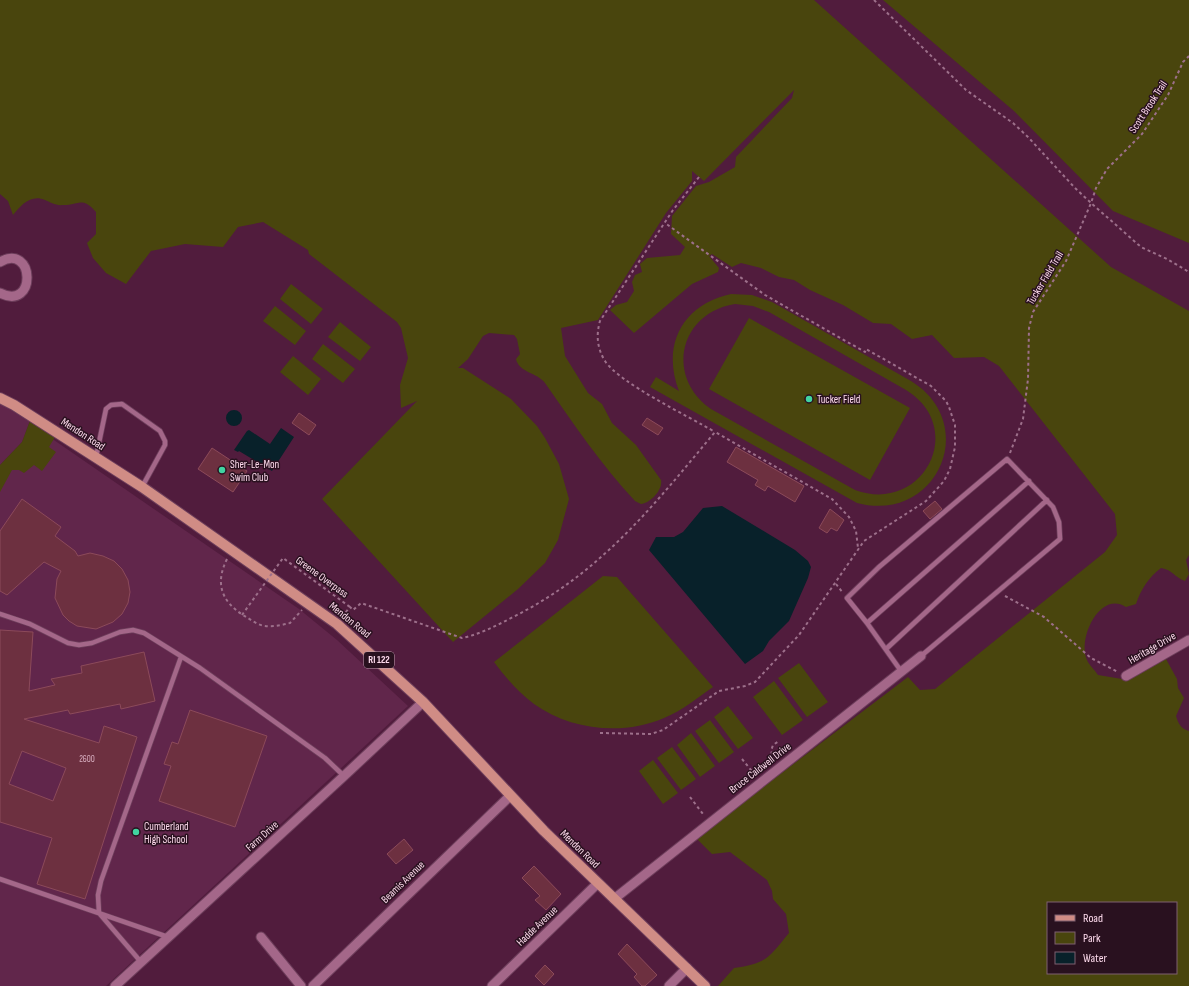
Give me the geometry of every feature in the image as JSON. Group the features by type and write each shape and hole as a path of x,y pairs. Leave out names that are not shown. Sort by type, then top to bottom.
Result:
{"main road":[{"name":"Mendon Road","path":"0,398 14,405 142,487 337,624 423,702 510,796 705,986"}],"street":[{"path":"0,262 9,259 21,262 28,272 28,278 24,289 20,293 7,296 0,293"},
{"name":"Heritage Drive","path":"1126,676 1189,640"},
{"name":"Bruce Caldwell Drive","path":"614,899 920,656"},
{"name":"Farm Drive","path":"115,986 423,702"},
{"name":"Beamis Avenue","path":"313,986 510,796"},
{"name":"Hadde Avenue","path":"492,986 598,883"},
{"path":"261,937 301,986"},
{"path":"669,986 687,968"}],"lane":[{"path":"96,457 106,409 111,405 122,404 160,431 165,441 165,445 142,487"},
{"path":"901,672 886,649 847,598 879,567 1007,459 1053,507 1059,522 1060,539 920,656"},
{"path":"867,623 1028,481"},
{"path":"886,649 1047,500"},
{"path":"0,614 30,624 68,643 79,645 92,643 120,632 133,630 144,633 181,656 325,758 344,776"},
{"path":"141,962 99,913 98,895 181,656"},
{"path":"0,879 168,936"}],"path":[{"path":"874,0 966,90 1013,123 1028,136 1075,188 1141,247 1167,259 1189,272"},
{"name":"Scott Brook Trail","path":"1091,203 1096,188 1107,169 1142,134 1168,95 1183,62 1189,56"},
{"path":"699,177 673,210 600,320 597,331 597,342 606,362 623,379 832,499 849,518 856,531 858,548"},
{"name":"Tucker Field Trail","path":"1007,459 1023,419 1028,379 1029,328 1033,312 1066,261 1091,203"},
{"path":"600,733 651,734 663,730 719,692 755,682 799,635 854,558 858,548 864,541 926,501 944,481 950,469 955,446 955,425 949,407 938,392 924,382 866,349 865,352 765,295 665,223"},
{"path":"343,616 350,607 353,610 360,603 462,638 478,635 538,604 583,574 615,546 642,519 715,432"},
{"path":"229,557 221,575 220,583 222,592 234,610 253,622 265,626 277,626 290,623 303,609"},
{"name":"Greene Overpass","path":"242,615 283,558 350,607"},
{"path":"996,592 1044,617 1090,658 1126,676"},
{"path":"774,760 771,751 773,746 779,741"},
{"path":"742,759 755,775"},
{"path":"690,797 703,814"}],"shaded area":[{"path":"0,399 31,418 22,442 0,465"},
{"name":"Cumberland High School","path":"35,427 299,609 337,640 408,706 106,986 0,986 0,474"}],"green space":[{"path":"0,0 814,0 1111,267 1189,311 1189,555 1186,560 1189,574 1185,581 1178,578 1168,570 1161,568 1146,584 1140,593 1136,604 1126,607 1116,604 1108,605 1093,619 1085,640 1085,651 1088,662 1098,675 1128,680 1166,659 1177,679 1178,688 1184,698 1176,716 1180,725 1189,731 1189,986 718,986 734,968 754,964 772,954 789,933 786,914 773,899 772,891 767,880 730,852 712,854 696,838 908,677 920,690 935,689 1105,552 1117,535 1115,514 999,366 984,357 954,358 932,335 912,339 891,324 873,323 843,305 810,290 794,280 779,277 761,268 741,263 732,267 712,254 709,256 719,268 718,272 692,284 634,333 610,310 616,305 627,302 634,291 632,282 635,275 642,272 640,264 647,258 680,255 685,247 671,234 672,216 696,186 709,182 735,167 736,157 792,98 794,90 704,181 692,171 692,181 666,213 598,320 561,328 565,356 588,393 602,404 612,423 636,445 661,480 660,488 652,499 641,504 635,501 577,429 542,379 524,370 518,364 516,359 520,354 517,339 514,335 489,333 483,336 468,359 458,368 463,368 511,399 537,426 559,464 569,499 558,540 545,563 518,589 453,642 322,499 417,401 401,408 400,385 408,358 401,328 397,322 309,254 308,250 263,222 238,227 223,247 185,244 151,251 126,284 106,273 93,258 87,243 96,234 96,212 87,204 81,202 69,205 58,205 35,198 23,204 13,215 8,201 0,194"},
{"path":"883,0 1189,0 1189,243 1113,211 1014,111"},
{"path":"291,284 323,309 311,324 280,299"},
{"path":"731,294 752,295 772,302 911,381 932,399 943,421 946,444 940,466 928,485 909,499 885,506 857,503 650,387 656,377 679,391 674,374 673,358 675,343 680,329 689,317 700,307 714,299","holes":["735,304 753,306 769,312 906,390 924,406 934,425 935,445 929,464 917,479 900,490 879,494 855,490 711,409 697,396 687,380 684,364 685,348 691,333 701,320 716,310"]},
{"path":"275,306 306,331 295,345 263,321"},
{"name":"Tucker Field","path":"749,318 910,408 870,480 709,389"},
{"path":"340,322 371,347 360,361 328,337"},
{"path":"323,344 355,369 343,383 312,359"},
{"path":"293,356 321,379 308,395 280,372"},
{"path":"31,418 58,432 49,447 56,452 42,471 34,465 24,473 19,470 12,470 0,492 0,465 22,442"},
{"path":"603,576 617,577 713,687 683,708 664,718 648,724 614,728 597,728 564,720 548,713 517,690 494,662"},
{"path":"799,663 828,702 807,717 778,678"},
{"path":"774,681 803,720 782,735 753,697"},
{"path":"728,706 753,738 738,749 714,717"},
{"path":"710,720 734,752 719,763 695,731"},
{"path":"691,733 715,766 700,777 677,745"},
{"path":"672,747 696,779 681,790 657,758"},
{"path":"653,760 678,793 663,804 639,771"}],"water":[{"path":"234,410 240,412 242,418 240,424 234,426 228,424 226,418 228,412"},
{"path":"281,428 294,437 272,471 239,451 234,450 249,430 270,444"},
{"path":"722,506 795,550 808,561 811,567 808,578 789,621 769,641 763,651 745,664 649,550 656,537 674,537 683,532 703,508"}],"building":[{"path":"299,413 316,425 309,435 292,423"},
{"path":"647,418 663,428 658,435 642,425"},
{"path":"736,447 804,486 795,502 768,486 765,491 755,485 758,480 727,462"},
{"name":"Sher-Le-Mon Swim Club","path":"212,448 247,471 233,492 198,469"},
{"path":"22,499 61,527 55,536 75,551 78,556 90,553 103,556 114,561 122,569 128,580 130,592 128,603 122,614 113,622 96,629 77,626 69,621 63,615 55,598 57,579 61,571 44,562 7,595 0,591 0,531"},
{"path":"935,501 942,509 930,519 923,511"},
{"path":"830,509 844,520 837,531 831,528 827,533 819,528"},
{"name":"Cumberland High School","path":"0,630 33,632 29,691 55,685 51,679 82,673 81,666 144,652 155,701 121,709 120,704 70,714 68,710 24,719 99,743 104,726 137,737 85,899 37,884 52,838 0,822","holes":["22,751 66,768 53,801 9,784"]},
{"path":"190,710 267,736 235,827 159,801 171,766 164,764 172,742 178,744"},
{"path":"404,839 413,850 396,864 387,854"},
{"path":"534,866 561,894 546,910 535,900 540,896 522,878"},
{"path":"627,944 657,975 645,986 642,986 634,977 637,974 618,954"},
{"path":"545,965 554,974 544,985 535,976"}],"place":[{"name":"Tucker Field","path":"809,399"},
{"name":"Sher-Le-Mon Swim Club","path":"222,470"},
{"name":"Cumberland High School","path":"136,832"}]}
